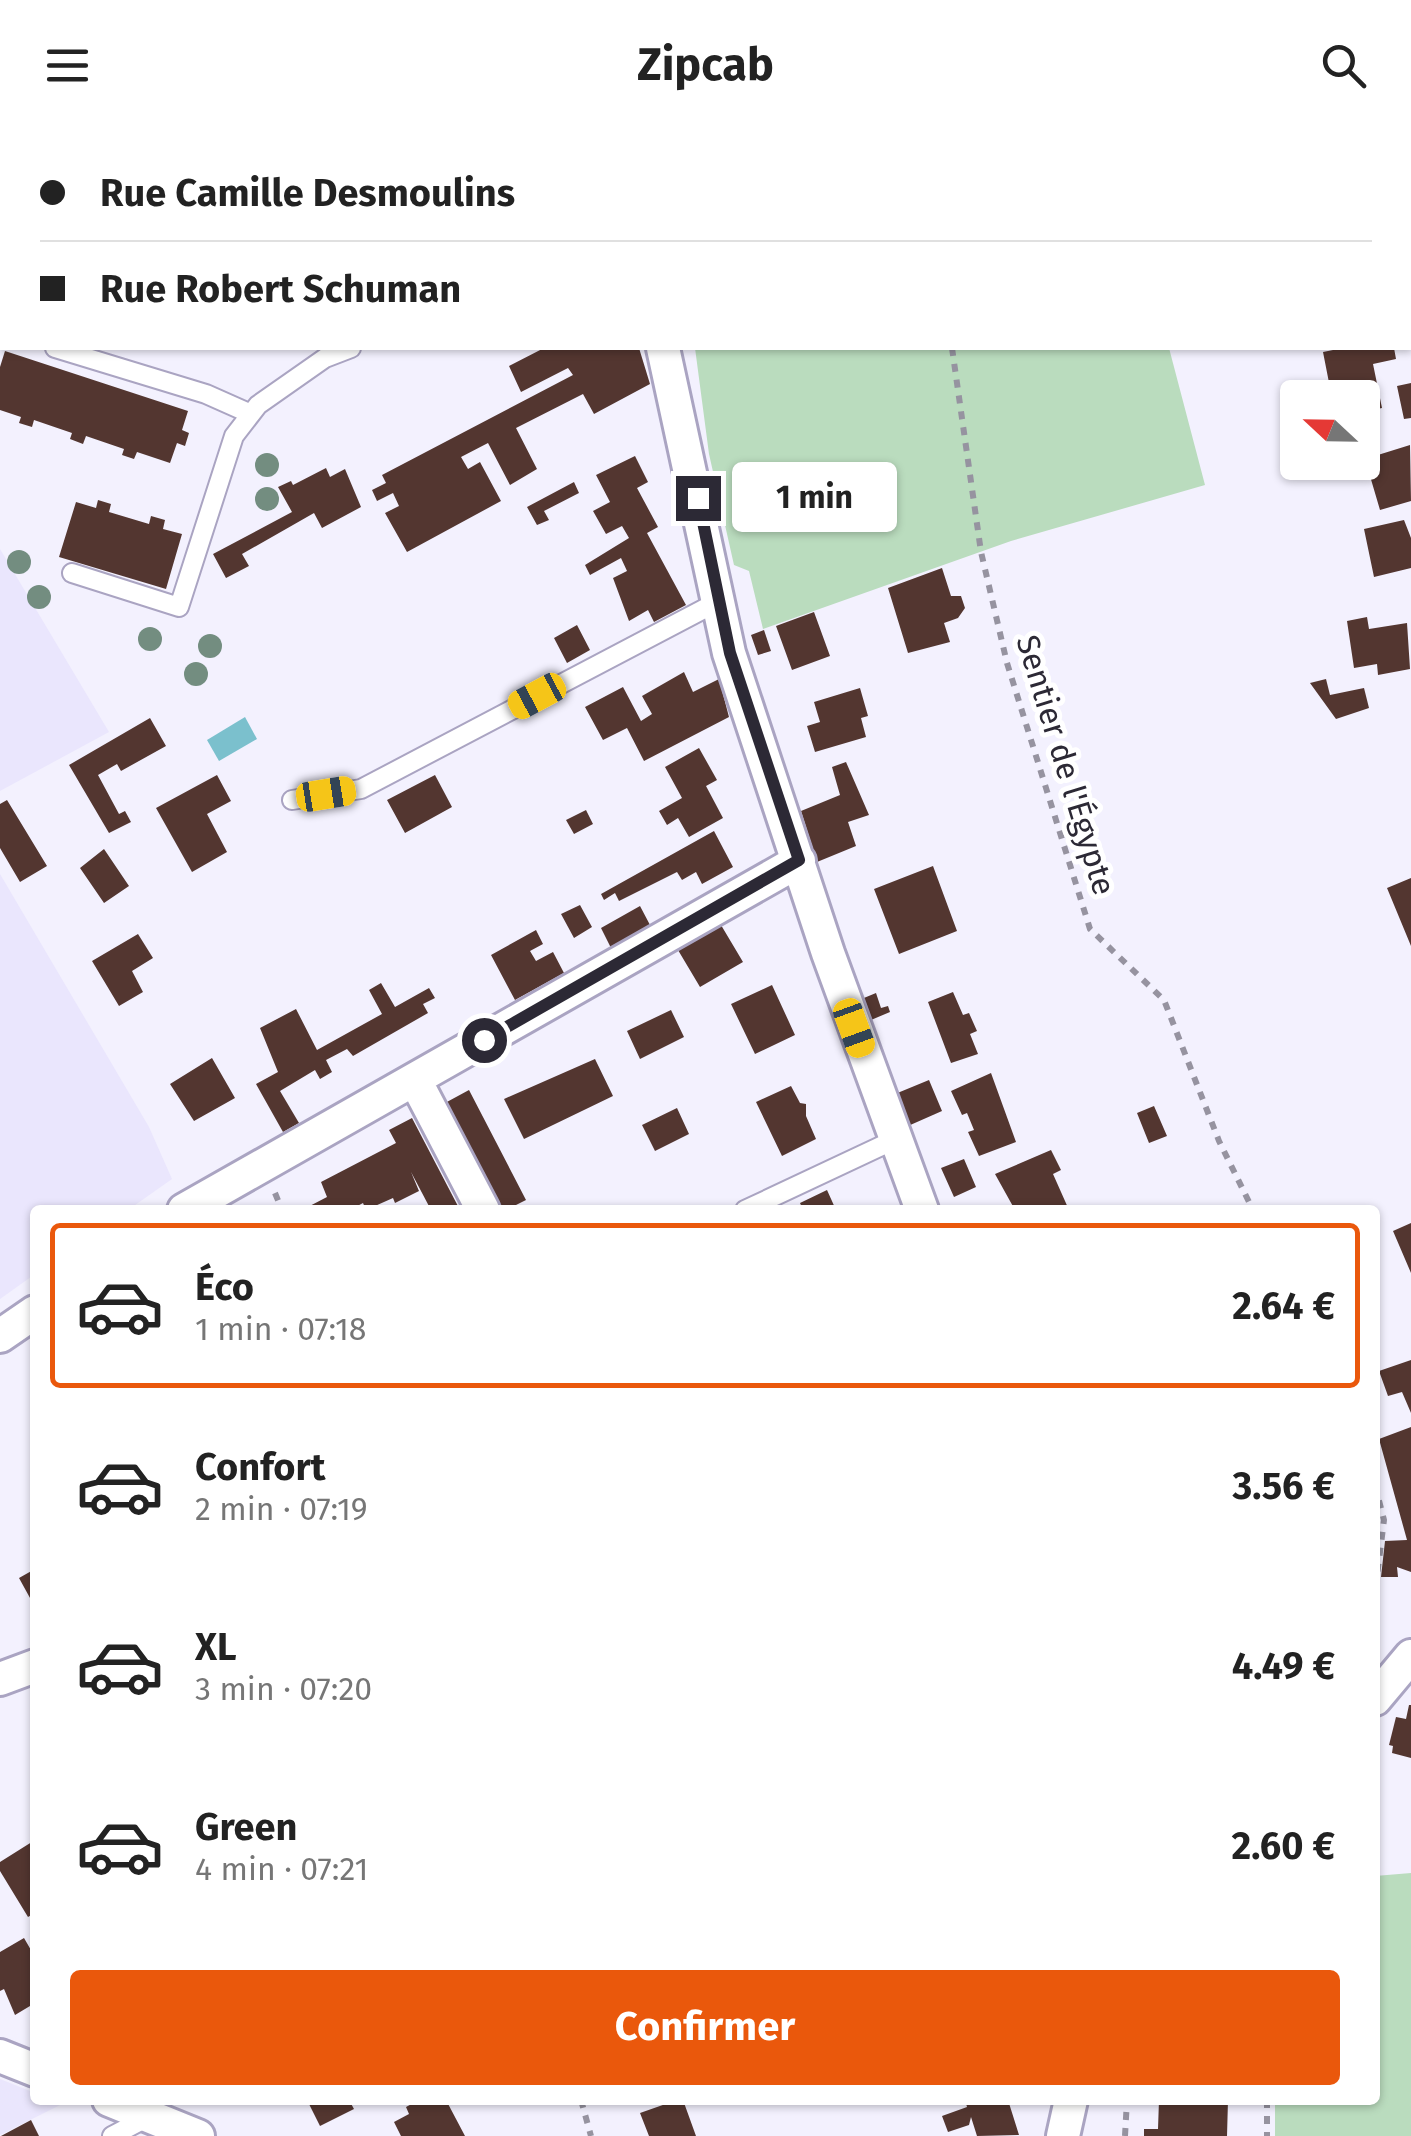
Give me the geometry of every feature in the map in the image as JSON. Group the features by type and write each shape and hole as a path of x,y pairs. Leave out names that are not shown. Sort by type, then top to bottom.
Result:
{"street":[{"path":"663,350 730,653 894,1140 920,1205"},
{"path":"193,1205 799,860"},
{"path":"415,1080 479,1205"},
{"path":"0,1336 30,1315"},
{"path":"1380,1693 1411,1656"},
{"path":"0,1679 30,1668"},
{"path":"0,2056 30,2068"},
{"path":"122,2105 198,2136"},
{"path":"1063,2136 1070,2105"}],"lane":[{"path":"62,350 206,394 251,414"},
{"path":"72,573 179,606 234,436 251,414 325,358 346,350"},
{"path":"292,800 361,789 720,600"},
{"path":"756,1205 894,1140"},
{"path":"112,2136 150,2116"}],"path":[{"name":"Sentier de l'Égypte","path":"952,350 981,552 1007,663 1090,929 1164,1000 1219,1141 1251,1205"},
{"path":"1380,1504 1384,1520 1380,1552"},
{"path":"582,2105 591,2136"},
{"path":"1126,2136 1127,2105"},
{"path":"1266,2105 1267,2136"}],"shaded area":[{"path":"0,549 109,732 0,791"},
{"path":"0,874 149,1127 172,1179 135,1205 30,1205 30,1278 0,1299"},
{"path":"0,2079 30,2091 30,2105 60,2105 0,2135"}],"green space":[{"path":"695,350 1170,350 1205,485 1011,541 763,629 749,571 734,565 709,454"},
{"path":"1411,1873 1411,2136 1275,2136 1275,2105 1380,2105 1380,1876"}],"water":[{"path":"245,717 257,739 219,761 207,740"}],"building":[{"path":"540,350 640,350 650,384 594,414 583,394 516,428 537,469 510,485 488,443 461,457 468,469 480,462 501,501 407,552 385,513 399,506 393,493 377,501 372,490 386,483 382,475 573,375 568,368 521,392 509,366"},
{"path":"1394,350 1396,359 1373,364 1376,380 1328,380 1323,352"},
{"path":"5,351 188,411 182,430 189,433 185,446 177,443 170,463 137,452 134,459 122,455 124,449 86,436 83,444 70,439 72,433 34,420 32,427 19,423 21,417 0,410 0,367"},
{"path":"1411,383 1411,418 1404,419 1397,386"},
{"path":"1410,445 1411,501 1380,510 1371,480 1380,480 1380,454"},
{"path":"635,456 648,482 637,488 658,527 647,533 686,605 654,622 648,610 629,621 613,578 627,571 621,558 590,575 585,565 629,538 622,526 606,534 593,511 610,502 596,475"},
{"path":"326,468 330,477 345,469 361,507 322,528 314,513 242,554 249,566 226,578 213,554 292,512 278,487 291,481 293,485"},
{"path":"574,482 579,493 544,511 549,520 537,525 527,507"},
{"path":"98,500 111,504 109,512 149,524 151,516 165,520 163,529 182,534 166,589 59,557 76,502 96,508"},
{"path":"1404,520 1411,538 1411,568 1374,577 1364,529"},
{"path":"942,568 951,596 961,596 965,608 958,618 944,623 950,642 908,653 888,588"},
{"path":"814,612 830,656 792,670 776,626"},
{"path":"1367,617 1369,629 1407,623 1410,669 1378,675 1377,664 1354,668 1347,621"},
{"path":"577,625 590,650 567,663 554,638"},
{"path":"764,630 771,651 758,655 751,635"},
{"path":"684,672 693,692 719,679 729,717 644,761 627,728 603,740 585,707 623,687 641,721 652,714 642,696"},
{"path":"1326,679 1330,695 1364,688 1369,708 1336,719 1310,683"},
{"path":"860,688 868,716 861,718 866,737 815,752 807,726 820,722 814,702"},
{"path":"150,718 166,746 121,771 117,764 98,775 119,814 125,811 131,822 109,833 69,765"},
{"path":"699,748 717,780 706,786 723,818 689,837 678,818 667,825 659,811 682,798 665,767"},
{"path":"846,762 869,815 848,822 856,846 817,862 801,811 840,795 832,767"},
{"path":"217,775 231,801 207,814 227,852 192,872 156,808"},
{"path":"435,775 452,807 405,833 387,800"},
{"path":"7,800 47,866 20,882 0,848 0,804"},
{"path":"586,810 593,824 574,834 566,820"},
{"path":"714,831 733,867 702,884 696,872 682,880 677,872 619,901 615,893 604,900 601,894"},
{"path":"104,849 129,886 104,903 80,868"},
{"path":"933,866 957,931 899,954 874,889"},
{"path":"1411,878 1411,946 1387,888"},
{"path":"580,905 592,927 574,938 561,914"},
{"path":"640,906 650,925 611,948 601,928"},
{"path":"718,920 743,962 700,987 675,945"},
{"path":"536,930 543,944 530,951 536,961 553,952 564,973 515,1000 491,955"},
{"path":"138,934 153,958 132,971 143,992 119,1006 92,961"},
{"path":"381,983 395,1007 429,988 435,998 423,1004 428,1013 353,1056 347,1049 326,1060 332,1072 320,1079 315,1070 280,1091 299,1123 283,1132 256,1084 278,1072 260,1028 296,1009 317,1050 382,1014 369,990"},
{"path":"772,985 795,1035 755,1054 731,1004"},
{"path":"953,992 963,1015 969,1013 977,1031 970,1034 978,1054 951,1063 928,1002"},
{"path":"876,993 881,1008 888,1006 890,1012 871,1020 877,1037 871,1039 859,1000"},
{"path":"671,1010 684,1037 640,1059 627,1031"},
{"path":"212,1058 235,1098 194,1121 170,1084"},
{"path":"595,1059 613,1096 524,1139 504,1099"},
{"path":"991,1073 1016,1142 979,1156 968,1132 974,1130 967,1113 962,1115 951,1091"},
{"path":"929,1080 942,1111 908,1126 895,1094"},
{"path":"791,1086 800,1103 806,1104 806,1116 816,1139 782,1156 756,1102"},
{"path":"469,1090 526,1200 516,1205 497,1205 445,1103"},
{"path":"1154,1106 1167,1136 1149,1143 1137,1113"},
{"path":"677,1108 689,1134 655,1151 642,1125"},
{"path":"412,1118 457,1205 428,1205 411,1172 419,1191 395,1203 393,1198 377,1205 312,1205 327,1197 321,1182 396,1143 389,1130"},
{"path":"1051,1150 1061,1170 1053,1174 1067,1205 1012,1205 995,1174"},
{"path":"964,1159 976,1187 954,1197 941,1168"},
{"path":"827,1190 834,1205 801,1205"},
{"path":"1411,1223 1411,1273 1393,1231"},
{"path":"1411,1360 1411,1413 1402,1392 1388,1396 1380,1371"},
{"path":"1411,1427 1411,1572 1397,1567 1398,1577 1381,1577 1385,1541 1407,1540 1380,1439"},
{"path":"30,1572 30,1598 19,1578"},
{"path":"1409,1705 1411,1758 1392,1753 1393,1746 1389,1745 1396,1717 1406,1719"},
{"path":"30,1843 28,1917 0,1871 0,1862"},
{"path":"24,1938 30,1948 30,2006 15,2015 4,1989 0,1991 0,1952"},
{"path":"310,2105 352,2105 354,2109 320,2126"},
{"path":"449,2105 465,2136 401,2136 394,2122 409,2114 406,2107"},
{"path":"663,2105 685,2105 696,2136 649,2136 640,2113"},
{"path":"1010,2105 1019,2135 977,2136 971,2117 969,2125 948,2132 942,2116 967,2107"},
{"path":"1159,2105 1228,2105 1227,2136 1144,2136 1144,2129 1158,2129"},
{"path":"31,2120 39,2136 1,2136"}],"route":[{"path":"484,1040 799,860 730,653 698,498"}]}
